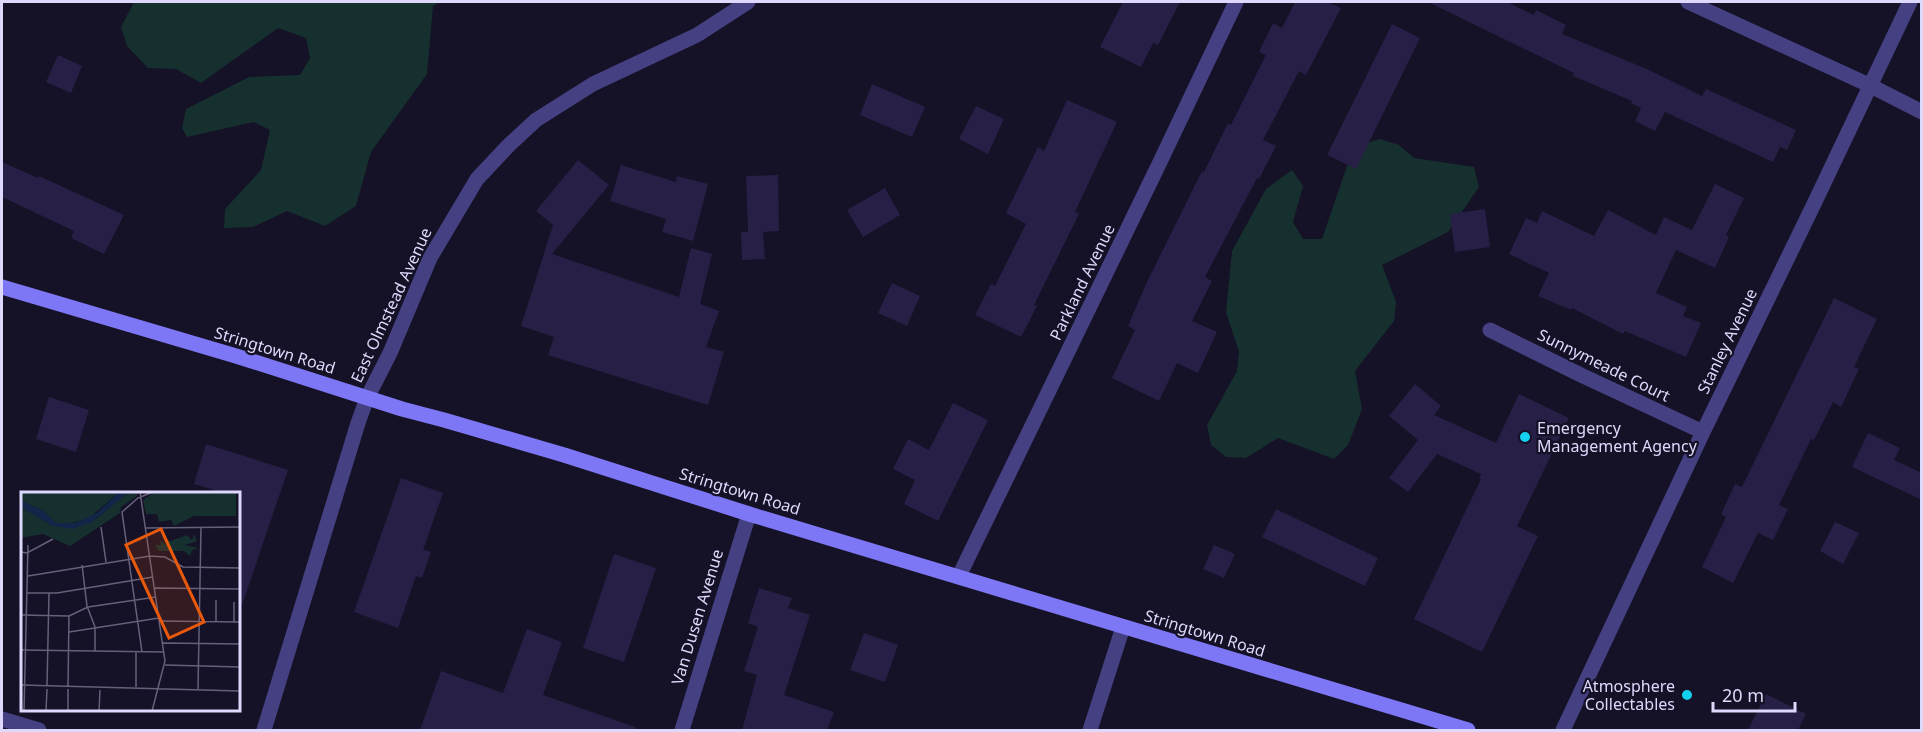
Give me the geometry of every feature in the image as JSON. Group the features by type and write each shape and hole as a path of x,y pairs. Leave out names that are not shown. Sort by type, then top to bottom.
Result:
{"main road":[{"name":"Stringtown Road","path":"2,286 1468,730"}],"street":[{"name":"East Olmstead Avenue","path":"264,730 367,398 390,353 430,258 477,179 536,120 593,84 697,35 748,2"},
{"name":"Parkland Avenue","path":"959,576 1236,2"},
{"path":"1688,2 1922,111"},
{"name":"Stanley Avenue","path":"1563,730 1703,432 1910,2"},
{"name":"Sunnymeade Court","path":"1490,330 1703,432"},
{"name":"Van Dusen Avenue","path":"682,730 736,548 749,514"},
{"path":"1090,730 1123,627"},
{"path":"2,719 39,730"}],"green space":[{"path":"134,2 440,2 433,6 427,74 371,152 356,206 325,226 287,211 253,227 224,228 225,209 261,170 270,130 254,122 187,137 182,128 186,109 249,77 300,75 310,58 306,38 278,28 201,83 176,69 148,68 127,46 121,27"},
{"path":"1380,139 1399,145 1414,158 1474,167 1479,187 1448,232 1382,265 1396,302 1394,321 1355,371 1362,409 1348,445 1334,459 1278,438 1246,458 1226,457 1211,445 1207,425 1237,371 1239,352 1226,312 1232,251 1266,189 1292,170 1303,186 1293,222 1303,239 1322,239 1348,163 1360,145"}],"building":[{"path":"1123,2 1180,2 1158,45 1153,43 1141,67 1100,47"},
{"path":"1295,2 1327,2 1341,8 1306,75 1299,71 1263,140 1276,146 1205,277 1212,281 1192,321 1217,332 1198,373 1177,363 1159,401 1112,378 1135,330 1128,326 1146,284 1202,171 1204,172 1228,123 1231,125 1266,55 1259,52 1273,23 1282,28"},
{"path":"1428,2 1507,2 1534,15 1536,10 1566,25 1562,34 1647,69 1702,96 1706,89 1796,130 1787,150 1780,147 1773,162 1665,112 1655,131 1635,121 1641,108 1631,103 1632,101 1573,76 1574,73"},
{"path":"1392,24 1420,38 1356,169 1327,155"},
{"path":"58,55 82,66 71,93 46,82"},
{"path":"872,84 925,107 912,137 860,115"},
{"path":"1067,100 1117,122 1075,212 1079,214 1034,305 1037,306 1021,337 975,315 991,284 995,286 1026,224 1006,213 1038,147 1044,151"},
{"path":"976,106 1004,119 988,154 959,139"},
{"path":"578,160 609,185 552,254 679,297 691,248 712,254 700,304 719,311 706,347 724,352 708,405 548,355 554,337 521,326 553,225 536,211"},
{"path":"2,162 38,178 39,176 124,215 104,254 71,238 74,231 2,197"},
{"path":"621,165 676,182 677,176 708,184 693,241 662,232 666,219 610,201"},
{"path":"778,175 779,231 763,232 765,259 742,260 741,232 748,232 746,176"},
{"path":"1715,184 1744,198 1726,235 1729,237 1715,268 1676,250 1656,293 1687,307 1683,316 1701,323 1686,357 1625,331 1623,334 1572,308 1571,310 1538,296 1549,273 1509,254 1526,218 1537,223 1542,211 1594,236 1608,210 1656,235 1664,217 1692,230"},
{"path":"885,188 900,215 863,237 847,210"},
{"path":"1485,209 1490,247 1455,252 1450,214"},
{"path":"892,283 920,296 907,326 878,313"},
{"path":"1834,298 1877,319 1854,367 1859,369 1841,407 1833,402 1814,440 1811,439 1779,505 1788,509 1773,540 1758,533 1733,583 1702,567 1726,517 1721,514 1735,484 1742,487"},
{"path":"1415,384 1441,406 1434,415 1496,443 1519,394 1569,418 1517,526 1538,536 1482,652 1414,619 1481,479 1479,478 1481,474 1437,454 1408,492 1389,478 1418,440 1389,416"},
{"path":"49,397 89,410 76,452 36,439"},
{"path":"953,403 988,420 938,521 904,504 915,480 893,469 908,439 929,450"},
{"path":"1868,433 1900,448 1894,460 1922,473 1922,500 1852,467"},
{"path":"206,444 288,470 242,605 240,604 240,492 220,492 194,484"},
{"path":"401,478 443,493 423,550 431,552 422,578 416,576 398,628 354,612"},
{"path":"1276,509 1378,558 1365,586 1262,537"},
{"path":"1835,522 1859,533 1843,564 1820,551"},
{"path":"1214,545 1235,554 1224,578 1203,569"},
{"path":"614,554 656,568 624,662 583,648"},
{"path":"759,588 792,598 788,608 810,615 784,695 834,712 827,730 742,730 757,675 744,671 758,627 748,623"},
{"path":"527,629 562,642 543,695 635,727 635,730 420,730 441,671 503,693"},
{"path":"864,633 898,645 885,682 850,670"},
{"path":"1766,694 1806,714 1798,730 1748,730"}],"place":[{"name":"Emergency Management Agency","path":"1525,437"},
{"name":"Atmosphere Collectables","path":"1687,695"}]}
